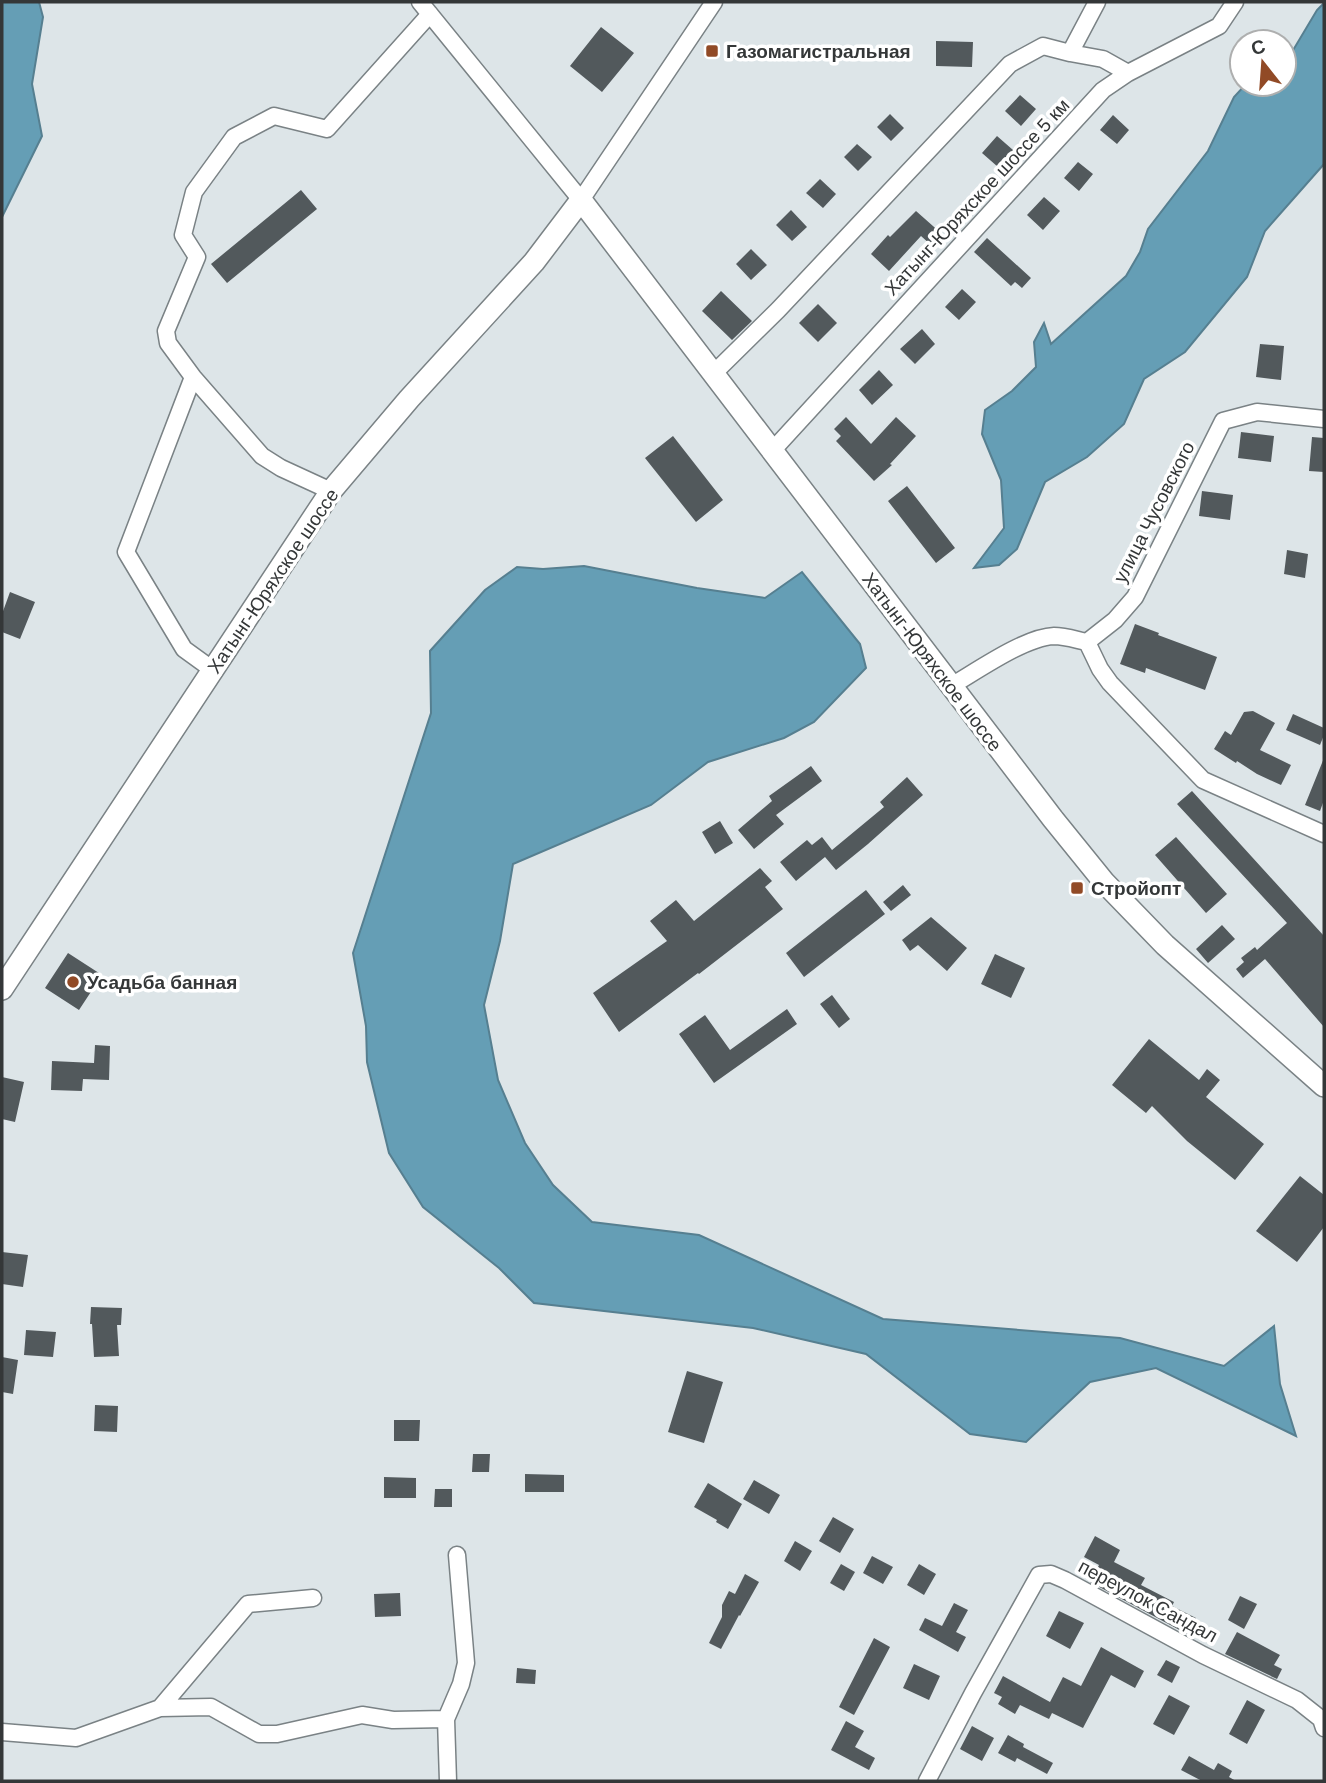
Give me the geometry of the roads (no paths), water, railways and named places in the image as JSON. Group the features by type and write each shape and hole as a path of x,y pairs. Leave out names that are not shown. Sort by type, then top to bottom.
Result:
{"main road":[{"name":"Хатынг-Юряхское шоссе","path":"2,989 331,491 534,262 581,200 951,686 1104,882 1166,946 1324,1086"}],"street":[{"path":"581,200 714,2"},
{"path":"1070,53 1097,2"},
{"name":"Хатынг-Юряхское шоссе 5 км","path":"772,451 1103,90 1128,73 1219,26 1235,2"},
{"path":"331,491 281,468 262,456 193,377 168,343 166,331 197,257 183,235 194,192 234,137 274,116 327,129 425,8"},
{"name":"Хатынг-Юряхское шоссе","path":"425,8 581,200"},
{"path":"713,374 778,310 1010,64 1043,46 1103,59 1128,73"},
{"path":"193,377 126,552 184,649 213,670"},
{"name":"улица Чусовского","path":"1087,642 1115,620 1136,597 1223,421 1257,412 1324,419"},
{"path":"951,686 1012,651 1039,639 1056,636 1087,642 1110,683 1203,780 1324,834"},
{"path":"447,1781 446,1719 461,1684 466,1663 457,1555"},
{"name":"переулок Сандал","path":"927,1781 1039,1575 1051,1574 1065,1580 1203,1655 1297,1700 1321,1719 1324,1728"},
{"path":"160,1708 248,1604 313,1598"},
{"path":"2,1732 76,1738 160,1708 211,1707 258,1734 277,1734 362,1715 393,1720 446,1719"}],"water":[{"path":"2,2 39,2 43,17 32,84 42,136 2,217"},
{"path":"1324,3 1324,164 1265,231 1247,277 1185,352 1144,379 1124,424 1087,457 1045,482 1017,549 999,565 974,568 1004,528 1001,480 982,434 985,410 1012,391 1036,367 1034,342 1044,323 1051,344 1126,276 1140,252 1148,229 1208,151 1234,98 1298,98 1298,42"},
{"path":"584,566 765,598 802,572 860,644 866,668 814,722 784,738 708,762 651,805 513,864 500,941 484,1005 498,1080 525,1143 553,1185 592,1222 699,1235 883,1319 1120,1338 1224,1366 1274,1326 1280,1384 1296,1436 1156,1368 1090,1382 1026,1442 970,1434 866,1354 753,1328 534,1303 499,1268 423,1207 389,1153 367,1062 366,1026 353,953 431,713 430,651 485,590 517,567 543,569"}],"place":[{"name":"Газомагистральная","path":"712,51"},
{"name":"Стройопт","path":"1077,888"},
{"name":"Усадьба банная","path":"73,982"}]}
